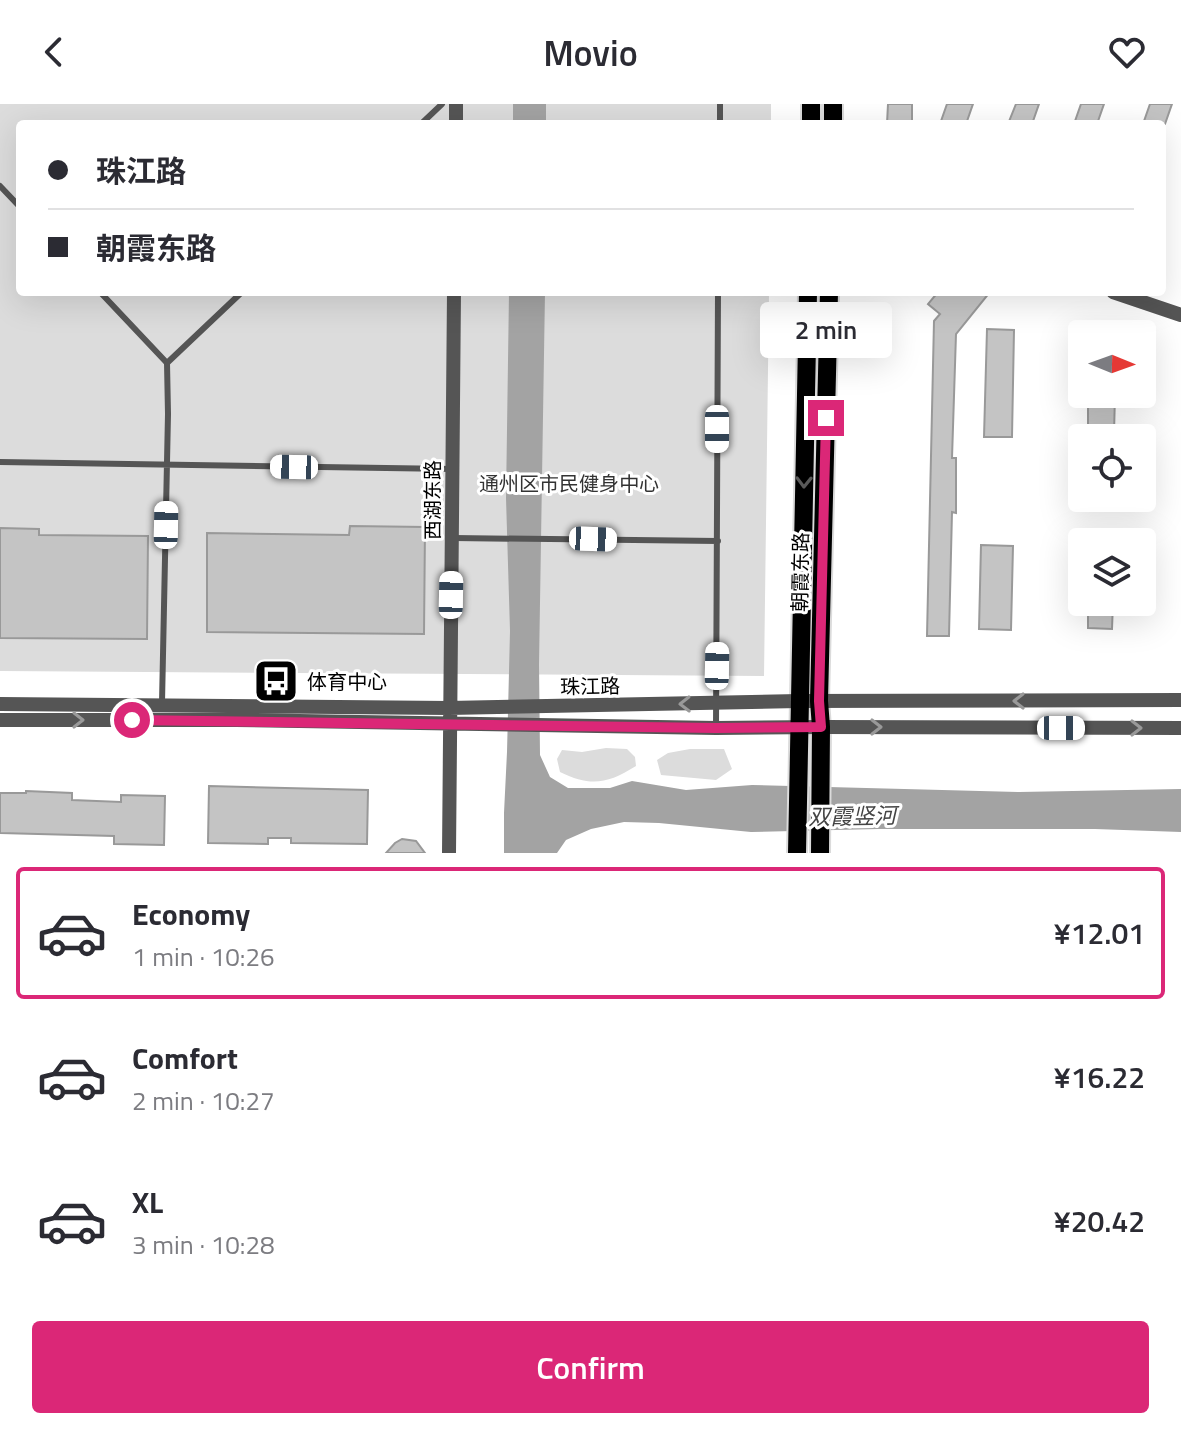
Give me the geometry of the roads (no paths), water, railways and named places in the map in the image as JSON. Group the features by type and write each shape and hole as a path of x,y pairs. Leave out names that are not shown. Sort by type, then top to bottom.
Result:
{"main road":[{"name":"朝霞东路","path":"797,853 808,296"},
{"name":"朝霞东路","path":"820,853 819,701 829,296"}],"street":[{"name":"西湖东路","path":"449,853 454,296"},
{"path":"1125,296 1181,315"},
{"name":"珠江路","path":"0,720 449,716 500,707 799,701 1181,700"},
{"name":"珠江路","path":"0,704 162,705 449,716 501,724 548,725 1181,728"}],"lane":[{"path":"425,120 442,104"},
{"path":"0,186 16,203"},
{"path":"104,296 167,363 162,705"},
{"path":"167,363 238,296"},
{"path":"716,728 718,296"},
{"path":"0,462 452,469"},
{"path":"452,538 718,541"}],"water":[{"path":"513,104 546,104 546,120 513,120"},
{"name":"双霞竖河","path":"509,296 545,296 540,755 550,777 568,788 610,788 632,781 686,790 752,785 1019,792 1181,789 1181,832 878,829 751,832 624,822 591,829 566,840 557,853 504,853 510,631 506,498"}],"place":[{"name":"体育中心","path":"276,681"}],"park label":[{"name":"通州区市民健身中心","path":"569,483"}]}
